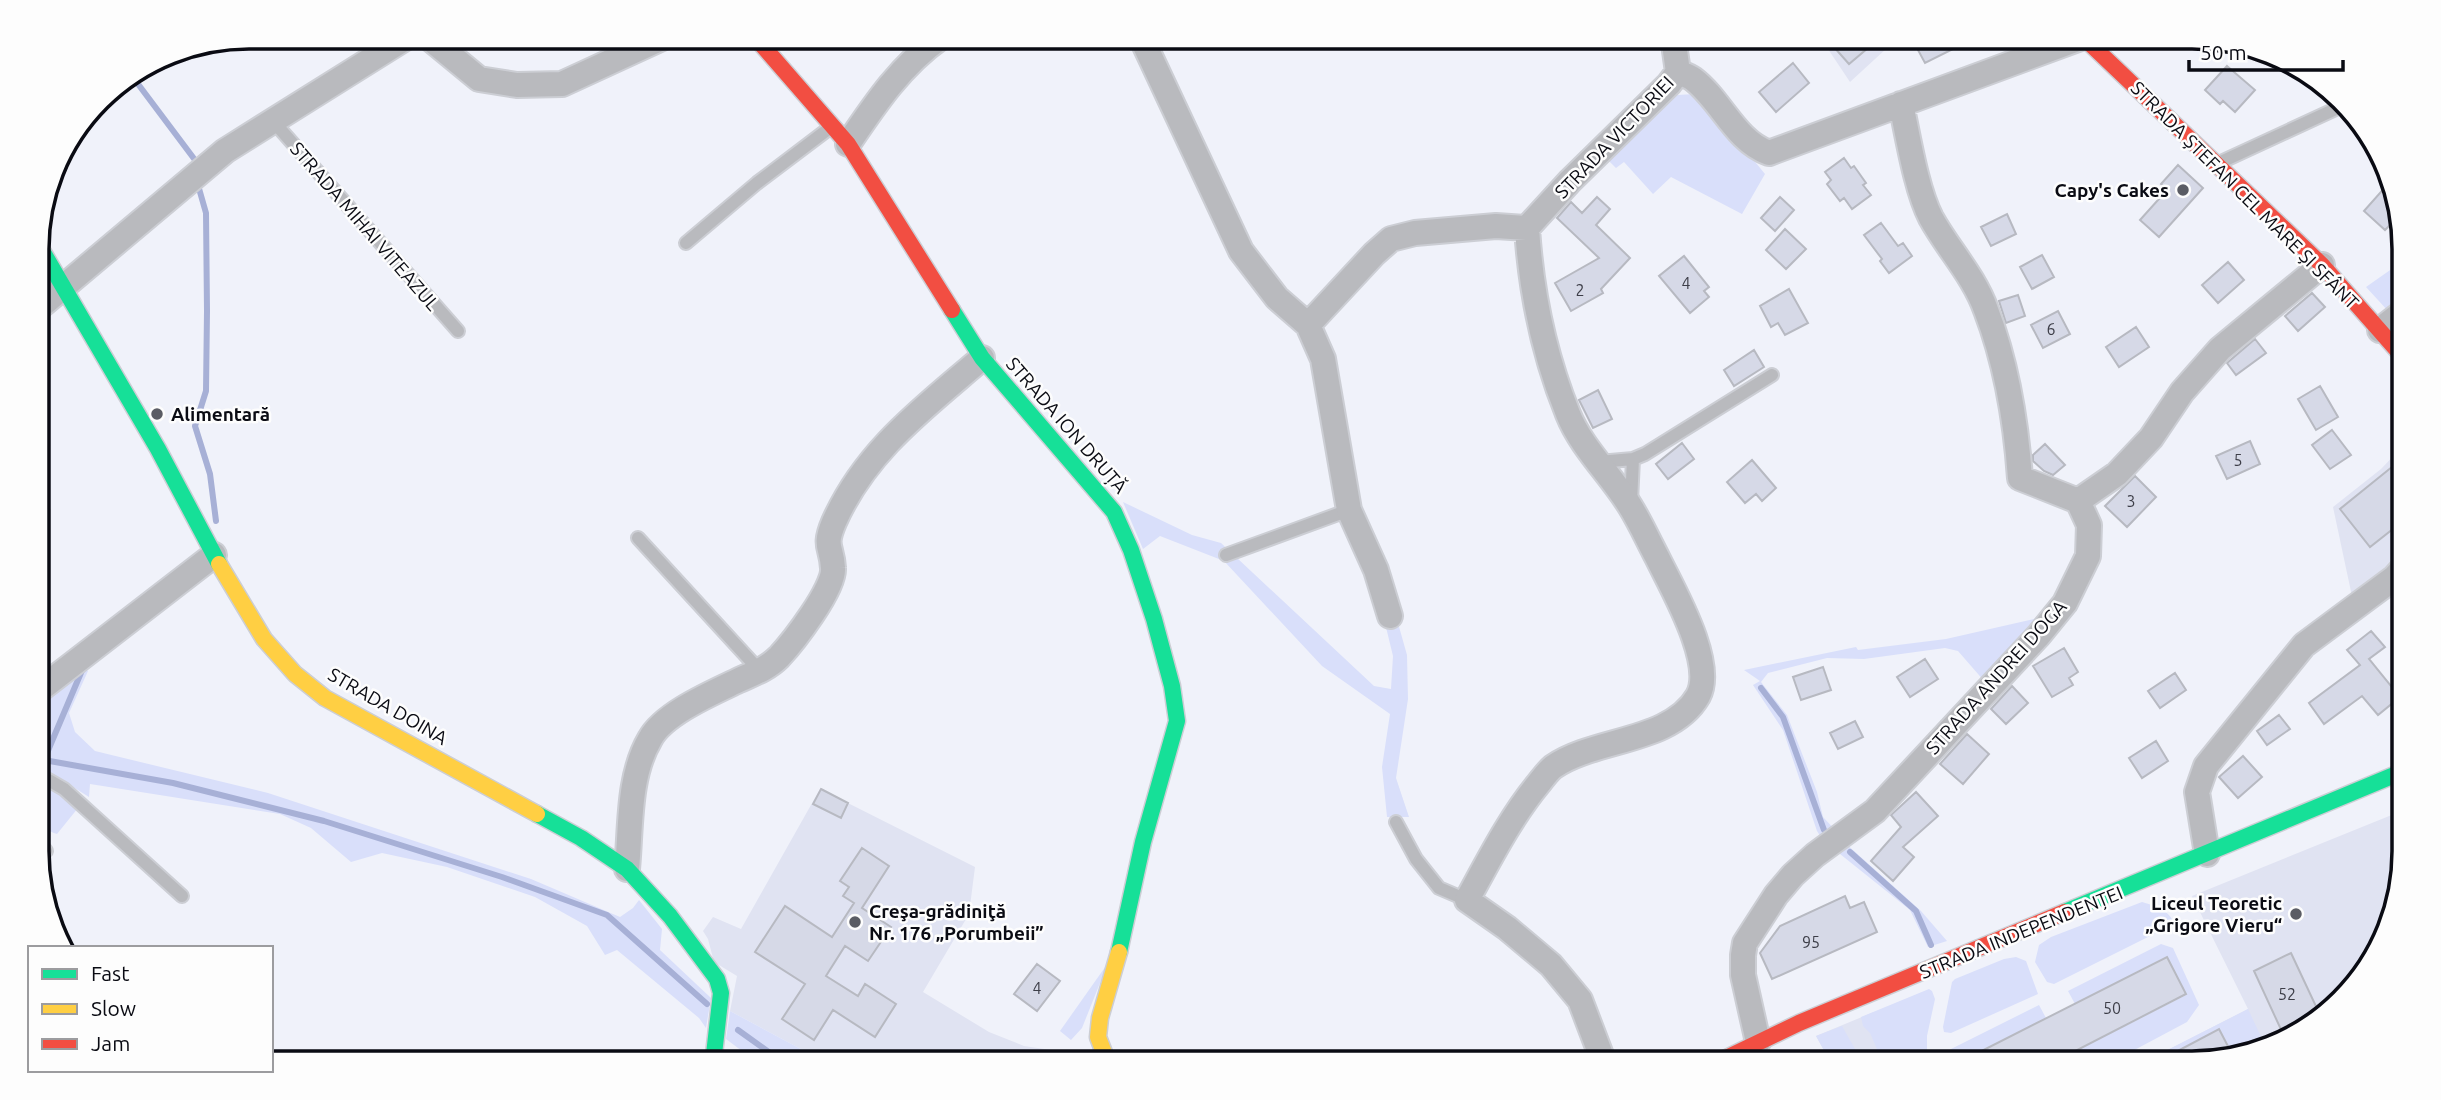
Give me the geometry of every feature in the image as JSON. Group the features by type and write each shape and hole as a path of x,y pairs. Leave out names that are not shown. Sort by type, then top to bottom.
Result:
{"street":[{"path":"49,299 225,151 388,49"},
{"path":"443,49 479,79 517,85 562,84 637,49"},
{"name":"STRADA ION DRUȚĂ","path":"765,49 840,136 982,358 1114,512 1131,550 1171,686 1177,721 1143,842 1118,956 1100,1018 1098,1037 1103,1051"},
{"path":"840,136 905,68 927,49"},
{"path":"1147,49 1241,251 1277,298 1308,326 1323,359 1349,510 1376,570 1390,617"},
{"path":"1675,49 1678,72"},
{"name":"STRADA VICTORIEI","path":"1527,228 1678,72 1694,79 1738,130 1758,149 1769,153 2050,49"},
{"name":"STRADA ȘTEFAN CEL MARE ȘI SFÂNT","path":"2096,49 2322,265 2392,344"},
{"path":"1901,104 1915,168 1930,216 1986,309 2004,369 2018,449 2020,478 2078,501 2117,474 2151,438 2182,392 2220,349 2322,265"},
{"path":"1308,326 1391,239 1429,232 1496,226 1527,228 1539,320 1568,415 1630,506 1688,619 1700,657 1702,681 1698,695 1682,715 1661,727 1580,754 1552,767 1526,798 1467,900 1507,928 1551,965 1580,1000 1599,1051"},
{"name":"STRADA DOINA","path":"49,261 264,639 295,674 325,698 581,838 627,869 670,916 717,979 721,993 714,1051"},
{"path":"2380,330 2392,321"},
{"path":"627,869 637,768 650,737 668,719 760,671 778,658 831,586 834,569 827,543 834,522 874,455 895,433 982,358"},
{"name":"STRADA ANDREI DOGA","path":"1758,1042 1742,975 1745,943 1776,895 1793,875 1815,855 1875,811 2039,635 2065,603 2088,556 2089,525 2078,501"},
{"path":"49,682 214,555"},
{"path":"2207,854 2197,792 2206,766 2304,645 2392,579"},
{"name":"STRADA INDEPENDENȚEI","path":"1740,1051 2392,776"}],"lane":[{"path":"2217,163 2334,109"},
{"name":"STRADA MIHAI VITEAZUL","path":"273,121 458,331"},
{"path":"687,243 757,183 840,136"},
{"path":"1599,461 1633,459 1772,375"},
{"path":"1630,506 1633,459"},
{"path":"1226,555 1349,510"},
{"path":"638,538 760,671"},
{"path":"49,780 64,789 182,896"},
{"path":"1396,822 1416,859 1439,888 1467,900"}],"shaded area":[{"path":"1828,49 1886,49 1850,82"},
{"path":"1695,94 1708,104 1765,174 1742,214 1671,177 1653,194 1624,162 1616,168 1607,159 1645,116 1677,95"},
{"path":"2392,269 2392,309 2389,312 2366,287"},
{"path":"2392,458 2392,569 2353,601 2333,507"},
{"path":"1123,502 1192,535 1221,543 1374,686 1391,689 1393,656 1384,619 1396,616 1407,655 1408,699 1396,778 1409,817 1387,817 1382,767 1390,714 1322,666 1224,561 1160,536 1143,549"},
{"path":"2056,599 1985,682 1958,651 1945,648 1864,659 1827,658 1768,673 1761,682 1787,715 1817,792 1823,817 1838,833 1824,842 1817,831 1783,730 1753,685 1760,681 1744,670 1856,647 1858,650 1946,639 2034,619"},
{"path":"81,665 88,671 69,713 75,732 95,751 268,793 531,879 620,917 639,900 662,929 660,950 711,998 706,1028 699,1018 617,950 605,955 587,926 535,897 447,867 382,853 351,862 311,828 280,814 90,784 89,797 49,772 49,690"},
{"path":"49,786 78,808 57,834 49,830"},
{"name":"Creşa-grădiniţă Nr. 176 „Porumbeii”","path":"820,789 975,867 969,914 923,992 989,1032 1024,1046 1051,1051 805,1051 730,1011 737,976 714,962 703,931 713,917 741,929"},
{"name":"Liceul Teoretic „Grigore Vieru“","path":"2392,815 2392,864 2388,890 2377,927 2365,951 2351,973 2314,1010 2268,1036 2231,1047 2205,1051 2166,1051 2248,1009 2192,896"},
{"path":"1844,842 1921,911 1947,941 1928,947 1910,910 1835,850"},
{"path":"2142,902 2166,912 2174,924 2054,984 2047,982 2035,962 2039,945 2051,937"},
{"path":"2161,944 2173,948 2199,1005 2187,1022 2133,1051 2076,1051 2186,995 2167,957 2075,1004 2068,991"},
{"path":"2016,957 2026,961 2038,994 1951,1033 1944,1032 1952,982 2004,959"},
{"path":"1108,963 1082,1028 1071,1040 1060,1031"},
{"path":"1929,989 1935,999 1927,1036 1927,1051 1878,1051 1870,1033 1863,1026 1861,1017"},
{"path":"2039,1005 2046,1018 1981,1051 1949,1051"},
{"path":"2248,1009 2262,1038 2205,1051 2166,1051"},
{"path":"730,1011 805,1051 742,1051 726,1039"},
{"path":"1874,1012 1894,1051 1824,1051 1816,1036"},
{"path":"1842,1026 1856,1051 1824,1051 1816,1036"}],"building":[{"path":"1836,49 1867,49 1849,64"},
{"path":"1917,49 1953,49 1925,63"},
{"path":"1793,63 1809,83 1776,112 1759,92"},
{"path":"2227,66 2255,90 2235,112 2223,101 2220,104 2205,90"},
{"path":"1844,158 1851,168 1854,166 1871,195 1852,209 1844,198 1840,201 1827,184 1831,180 1825,172"},
{"path":"2178,165 2203,188 2159,237 2140,220 2167,190 2161,184"},
{"path":"2382,190 2390,225 2385,230 2364,211"},
{"path":"1597,197 1610,209 1596,225 1630,258 1601,289 1603,293 1571,311 1555,283 1599,258 1557,218 1571,202 1582,213"},
{"path":"1780,197 1794,210 1775,231 1761,218"},
{"path":"2007,214 2016,234 1991,246 1981,227"},
{"path":"1881,223 1898,246 1903,243 1912,256 1889,273 1864,235"},
{"path":"1785,229 1806,249 1786,269 1766,250"},
{"path":"2042,255 2054,277 2032,289 2020,267"},
{"path":"1684,256 1709,287 1704,291 1709,297 1690,313 1659,276"},
{"path":"2228,262 2244,280 2218,303 2202,285"},
{"path":"1789,289 1808,323 1785,335 1778,323 1771,327 1760,306"},
{"path":"2312,293 2325,307 2298,331 2285,316"},
{"path":"2018,295 2025,316 2006,323 1999,301"},
{"path":"2058,311 2070,334 2043,348 2031,325"},
{"path":"2136,327 2149,347 2119,367 2106,347"},
{"path":"2255,339 2266,353 2236,375 2227,363"},
{"path":"1754,350 1764,367 1734,386 1724,370"},
{"path":"2320,386 2338,417 2316,430 2298,399"},
{"path":"1598,390 1612,419 1593,428 1579,400"},
{"path":"2332,430 2351,455 2330,469 2312,445"},
{"path":"2250,441 2260,464 2227,479 2216,456"},
{"path":"1682,443 1694,459 1668,479 1656,464"},
{"path":"2045,444 2065,465 2053,475 2033,461 2033,455"},
{"path":"1752,460 1776,488 1762,501 1756,494 1745,503 1727,482"},
{"path":"2392,467 2392,530 2370,547 2340,509"},
{"path":"2135,476 2156,497 2127,527 2105,506"},
{"path":"2371,631 2385,647 2369,659 2392,687 2392,704 2378,715 2362,696 2324,724 2309,703 2360,665 2347,650"},
{"path":"2064,648 2078,672 2069,678 2073,685 2052,697 2033,666"},
{"path":"1925,659 1938,679 1910,697 1897,677"},
{"path":"1823,667 1831,690 1801,700 1793,677"},
{"path":"2175,673 2186,690 2160,708 2148,691"},
{"path":"2012,686 2028,703 2006,724 1991,709"},
{"path":"2279,715 2290,729 2267,745 2257,731"},
{"path":"1855,721 1863,737 1838,749 1830,733"},
{"path":"1967,734 1989,754 1963,784 1940,764"},
{"path":"2156,741 2168,761 2142,778 2129,758"},
{"path":"2243,756 2262,777 2238,798 2219,777"},
{"path":"821,789 848,803 841,818 813,804"},
{"path":"1916,792 1938,816 1903,847 1914,857 1893,881 1871,861 1901,827 1891,815"},
{"path":"862,848 889,866 862,908 891,927 868,961 845,946 826,976 858,996 865,984 896,1004 875,1037 833,1010 814,1040 782,1019 805,984 755,952 785,906 832,937 854,903 843,896 849,887 840,881"},
{"path":"1845,896 1850,908 1864,902 1877,932 1772,979 1760,953 1780,926"},
{"path":"2291,953 2317,1008 2281,1030 2254,971"},
{"path":"2167,957 2186,994 2075,1051 1982,1051"},
{"path":"1037,964 1060,981 1037,1011 1014,994"},
{"path":"2219,1029 2229,1047 2205,1051 2178,1051"}],"waterway":[{"path":"137,83 195,160"},
{"path":"198,185 206,213 207,311 206,391 195,426 210,474 216,521"},
{"path":"49,748 83,668"},
{"path":"1761,688 1783,717 1824,830"},
{"path":"49,761 173,783 324,821 502,877 607,915 707,1004"},
{"path":"1850,852 1916,911 1931,945"},
{"path":"738,1030 767,1051"}],"traffic: fast":[{"path":"49,263 158,449 219,564"},
{"path":"952,310 982,358 1114,512 1131,550 1154,619 1172,686 1177,721 1143,842 1119,952"},
{"path":"2065,912 2392,776"},
{"path":"537,814 581,838 627,869 670,916 717,979 721,993 714,1051"}],"traffic: slow":[{"path":"219,564 264,639 295,674 325,698 537,814"},
{"path":"1103,1051 1098,1037 1100,1018 1119,952"}],"traffic: jam":[{"path":"765,49 848,144 952,310"},
{"path":"2096,49 2322,265 2392,345"},
{"path":"1741,1051 1799,1023 2065,912"}],"place":[{"name":"Capy's Cakes","path":"2183,190"},
{"name":"Alimentară","path":"157,414"},
{"name":"Liceul Teoretic „Grigore Vieru“","path":"2296,914"},
{"name":"Creşa-grădiniţă Nr. 176 „Porumbeii”","path":"855,922"}]}
